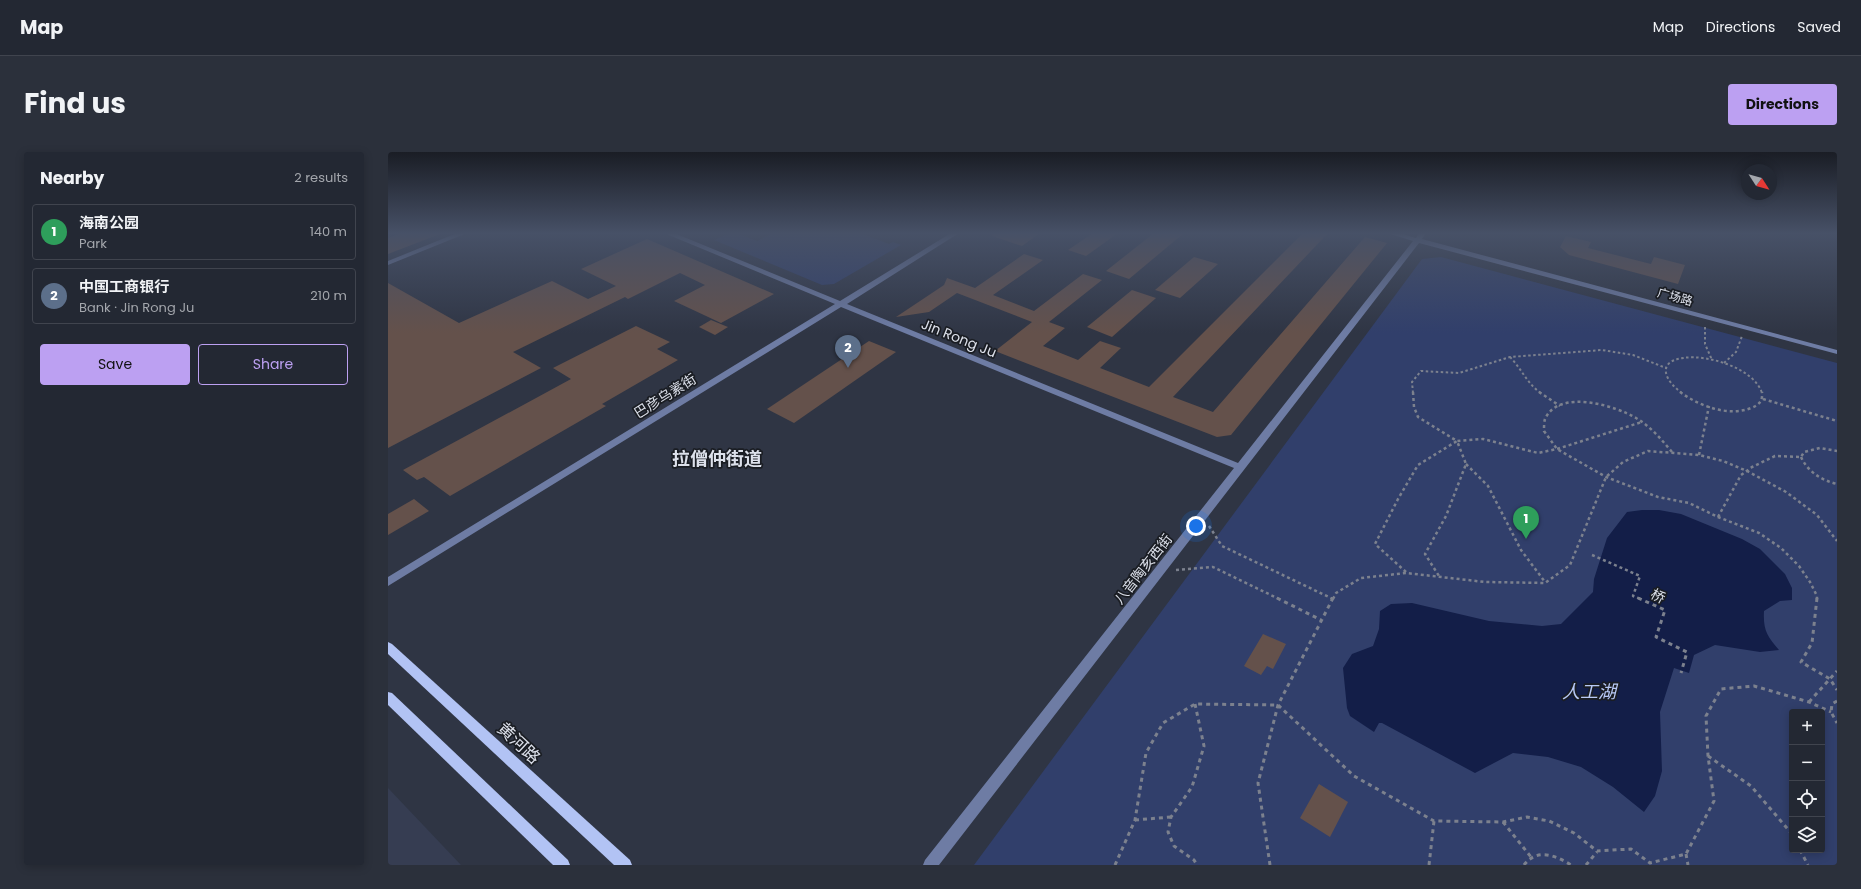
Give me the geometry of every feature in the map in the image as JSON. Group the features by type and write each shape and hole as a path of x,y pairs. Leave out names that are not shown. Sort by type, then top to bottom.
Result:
{"main road":[{"name":"黄河路","path":"388,647 625,865"},
{"path":"388,697 563,865"}],"street":[{"name":"Jin Rong Ju","path":"749,266 1240,467"},
{"name":"巴彦乌素街","path":"388,582 897,266"},
{"name":"巴彦乌素街","path":"388,575 900,266"},
{"name":"八音陶亥西街","path":"930,865 1159,572 1395,266"},
{"name":"广场路","path":"1526,266 1837,352"},
{"name":"广场路","path":"1533,266 1837,346"}],"path":[{"path":"1706,317 1704,333 1707,352 1712,360"},
{"path":"1723,363 1732,359 1740,345 1744,327"},
{"path":"1545,583 1520,550 1488,486 1466,464 1457,441 1418,417 1414,407 1412,382 1421,371 1459,373 1510,357 1602,350 1633,355 1666,368"},
{"path":"1510,357 1519,366 1534,389 1560,406"},
{"path":"1682,358 1712,360 1723,363 1742,372 1756,383 1761,388 1763,399 1761,404 1745,410 1730,411 1709,406 1687,397 1678,391 1667,379 1666,368 1669,364 1682,358"},
{"path":"1763,399 1837,421"},
{"path":"1673,452 1657,433 1635,417 1603,405 1580,401 1560,406 1544,419 1544,431 1557,449 1606,477 1658,497 1689,504 1759,533 1782,548 1799,566 1810,582 1817,596 1812,643 1801,662 1830,679 1837,690"},
{"path":"1700,455 1709,406"},
{"path":"1406,573 1375,544 1398,499 1418,465 1457,441 1482,439 1538,453 1557,449 1642,422"},
{"path":"1801,457 1804,452 1811,449 1820,448 1837,451"},
{"path":"1270,865 1258,783 1278,705 1336,593 1361,578 1406,573 1485,582 1545,583 1570,565 1606,477 1623,462 1648,451 1700,455 1723,461 1747,471 1786,492 1817,515 1837,541"},
{"path":"1718,517 1740,475 1776,456 1801,457"},
{"path":"1801,457 1803,463 1814,473 1823,479 1837,484"},
{"path":"1439,576 1425,554 1446,516 1466,464"},
{"path":"1202,516 1222,546 1333,599"},
{"name":"桥","path":"1592,555 1640,576 1633,596 1665,610 1656,637 1688,652 1682,673"},
{"path":"1159,572 1213,567 1321,620"},
{"path":"1809,702 1837,671"},
{"path":"1688,865 1686,854 1714,801 1708,756 1706,716 1720,689 1754,686 1809,702 1831,712"},
{"path":"1837,702 1832,704 1831,712 1837,723"},
{"path":"1195,704 1204,746 1192,787 1171,817 1168,832 1174,846 1194,860 1197,865"},
{"path":"1115,865 1135,820 1146,753 1163,723 1195,704 1278,705 1354,776 1434,821 1503,822 1527,817 1549,821 1574,833 1597,851 1631,849 1650,864 1686,854"},
{"path":"1708,756 1751,786 1789,828"},
{"path":"1135,820 1171,817"},
{"path":"1429,865 1434,821"},
{"path":"1503,822 1531,857"},
{"path":"1586,865 1597,851"},
{"path":"1802,853 1808,865"},
{"path":"1524,865 1531,857 1539,854 1560,858 1571,865"}],"shaded area":[{"path":"777,266 864,266 834,284 822,285"},
{"path":"1417,266 1476,266 1837,363 1837,865 974,865"},
{"path":"388,788 461,865 388,865"}],"water":[{"name":"人工湖","path":"1659,510 1681,514 1742,539 1760,549 1785,574 1792,588 1792,600 1780,601 1764,611 1765,628 1771,641 1779,650 1760,652 1715,645 1694,655 1689,673 1674,668 1660,712 1662,771 1655,796 1644,812 1613,787 1581,767 1548,757 1513,753 1475,773 1382,723 1379,723 1374,732 1350,716 1347,708 1343,668 1352,654 1373,646 1379,629 1380,611 1391,604 1412,603 1489,621 1542,626 1561,624 1593,592 1594,579 1607,538 1627,512"}],"building":[{"path":"587,266 710,266 774,294 721,323 674,301 705,285 680,273 628,299 625,297 513,352 541,368 388,448 388,283 459,323 552,281 588,299 616,286 581,269"},
{"path":"1006,266 1034,266 993,295 1034,311 1083,274 1102,280 1049,322 1065,328 1043,346 1078,360 1100,341 1121,348 1100,368 1149,387 1270,266 1297,266 1173,397 1213,412 1340,266 1368,266 1231,435 1217,437 995,351 1032,322 957,293 929,312 896,317 944,285 947,278 975,288"},
{"path":"1112,266 1144,266 1129,279 1106,271"},
{"path":"1183,266 1215,266 1180,298 1155,290"},
{"path":"1611,266 1685,266 1678,284"},
{"path":"1132,290 1156,298 1112,337 1087,327"},
{"path":"711,320 728,327 715,335 699,327"},
{"path":"636,326 670,342 657,349 678,360 602,404 606,406 450,496 424,477 417,480 403,470 571,379 553,368"},
{"path":"869,341 896,352 794,423 767,409"},
{"path":"414,499 429,511 388,535 388,514"},
{"path":"1263,634 1286,644 1273,669 1267,666 1261,675 1244,666"},
{"path":"1319,784 1348,802 1330,837 1300,818"}],"place":[{"name":"中国工商银行","path":"848,368"},
{"name":"海南公园","path":"1526,539"}],"district":[{"name":"拉僧仲街道","path":"717,459"}]}
